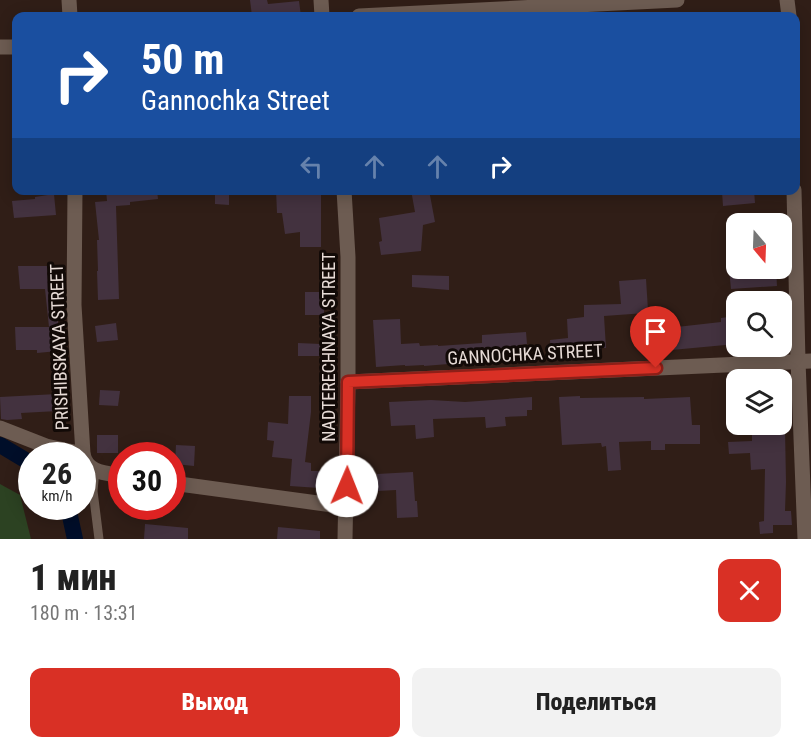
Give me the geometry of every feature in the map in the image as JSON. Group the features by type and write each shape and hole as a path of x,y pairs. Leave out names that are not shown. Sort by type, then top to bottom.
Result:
{"street":[{"path":"438,12 676,0"},
{"name":"PRISHIBSKAYA STREET","path":"75,195 74,305 82,442"},
{"name":"NADTERECHNAYA STREET","path":"344,195 348,257 345,539"},
{"path":"794,195 805,361 806,539"},
{"name":"GANNOCHKA STREET","path":"348,382 805,361"},
{"path":"0,428 36,442"},
{"path":"186,485 347,507"}],"lane":[{"path":"96,515 99,539"}],"green space":[{"path":"0,484 18,494 18,520 26,520 31,539 0,539"}],"building":[{"path":"250,0 267,0 268,4 299,1 300,12 252,12"},
{"path":"54,195 56,215 14,218 12,201 35,199 35,197"},
{"path":"106,195 158,195 158,199 116,206 119,299 98,300 97,240 99,240 95,202 107,201"},
{"path":"215,195 229,195 229,205 215,204"},
{"path":"276,195 321,195 321,247 300,247 300,232 285,234 282,213 277,213"},
{"path":"412,195 430,195 435,222 423,225 421,251 381,255 379,218 415,212"},
{"path":"722,195 754,195 755,203 723,206"},
{"path":"18,266 49,266 49,272 58,272 58,351 37,353 37,350 16,350 15,327 49,327 45,289 20,289"},
{"path":"412,275 449,276 449,290 412,287"},
{"path":"646,279 648,310 657,309 659,329 721,322 721,318 726,317 726,345 661,351 662,354 650,355 646,313 604,316 606,348 601,348 602,354 551,358 550,340 568,338 567,319 584,317 584,305 621,304 619,281"},
{"path":"730,279 777,279 777,286 731,289"},
{"path":"305,292 324,292 324,315 305,315"},
{"path":"400,319 401,344 419,343 420,346 438,346 482,343 482,335 526,332 527,344 518,345 518,352 511,353 511,359 424,366 376,367 373,320"},
{"path":"116,323 118,340 97,342 95,326"},
{"path":"298,343 321,344 320,356 298,356"},
{"path":"100,390 120,391 118,406 99,405"},
{"path":"57,394 58,411 21,413 22,419 1,419 0,397"},
{"path":"289,396 311,396 305,462 311,463 311,471 320,471 319,488 290,486 292,459 272,457 274,441 267,440 268,422 288,424"},
{"path":"580,396 580,398 644,397 644,399 690,397 692,425 700,425 700,444 665,444 665,450 651,450 651,441 619,442 621,470 608,471 606,446 602,447 601,443 562,445 559,397"},
{"path":"532,397 532,410 527,410 527,416 505,417 506,426 486,428 485,417 433,419 434,437 416,439 415,425 391,426 389,402 431,400 465,402"},
{"path":"97,435 118,435 118,442 108,442 108,453 97,453"},
{"path":"752,435 785,435 785,511 791,511 792,525 773,525 773,533 760,534 759,522 764,521 765,469 751,470 750,453 729,454 728,442 752,441"},
{"path":"186,446 195,446 194,466 186,465"},
{"path":"413,472 418,517 397,518 396,490 378,491 377,474"},
{"path":"145,524 188,528 188,539 144,539"},
{"path":"278,527 320,531 320,539 277,539"}],"waterway":[{"path":"0,445 18,456"},
{"path":"71,520 75,539"}],"route":[{"path":"347,486 348,382 656,368"}]}
